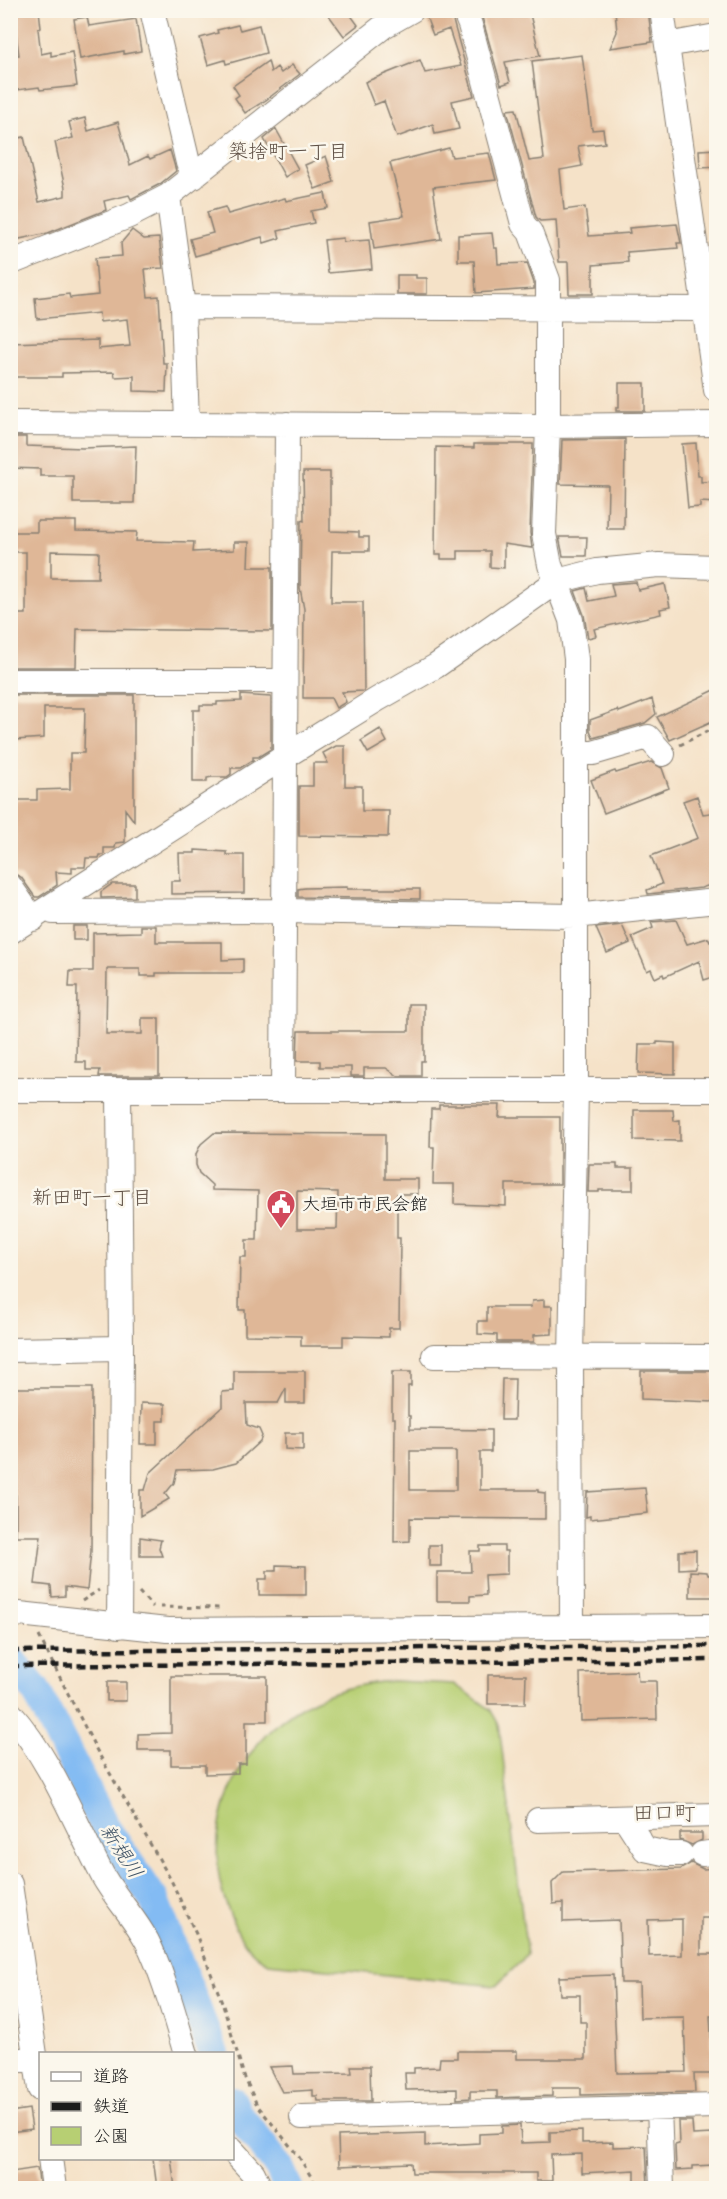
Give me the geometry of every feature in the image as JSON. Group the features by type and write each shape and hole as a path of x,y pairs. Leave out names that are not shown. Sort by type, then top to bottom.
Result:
{"street":[{"path":"152,10 188,163 194,177"},
{"path":"10,263 129,216 168,196 194,177 379,18 412,10"},
{"path":"464,10 523,224 530,232 548,280 548,426 544,534 550,565 571,620 576,659 576,1089 571,1358 572,1628"},
{"path":"662,10 707,245 706,309 717,390"},
{"path":"667,45 717,36"},
{"path":"168,196 183,307 187,424"},
{"path":"183,307 706,309"},
{"path":"10,423 548,426 717,424"},
{"path":"283,1090 287,424"},
{"path":"10,932 284,757 436,666 557,581 597,571 659,565 717,567"},
{"path":"10,681 284,681"},
{"path":"575,753 593,753 648,737 663,753"},
{"path":"10,886 41,913 283,911 575,916 717,901"},
{"path":"10,1090 717,1090"},
{"path":"119,1090 121,1348 119,1626"},
{"path":"10,1350 121,1348"},
{"path":"434,1356 717,1357"},
{"path":"10,1613 167,1630 717,1626"},
{"path":"10,1713 28,1733 65,1799 104,1878 147,1941 172,2006 185,2052"},
{"path":"538,1820 717,1815"},
{"path":"625,1818 645,1849 668,1854 700,1853"},
{"path":"10,1884 39,2081"},
{"path":"10,2061 36,2058"},
{"path":"302,2117 717,2106"},
{"path":"659,2107 662,2188"},
{"path":"234,2152 253,2173 260,2188"},
{"path":"50,2160 54,2188"}],"path":[{"path":"663,753 717,727"},
{"path":"36,1630 96,1749 171,1880 186,1912 222,2002 244,2076 257,2105 299,2157 318,2188"}],"green space":[{"path":"394,1681 454,1684 490,1709 499,1725 527,1955 496,1986 268,1963 248,1947 228,1909 220,1880 217,1851 221,1821 229,1793 242,1766 260,1742 281,1721 306,1704 327,1694 349,1688"}],"building":[{"path":"13,10 39,10 41,28 38,29 41,54 51,52 51,56 72,52 77,86 40,90 39,87 10,91 10,56 19,55"},
{"path":"325,10 347,10 358,25 344,36"},
{"path":"436,10 450,10 474,96 452,101 459,129 435,134 433,124 397,137 384,101 374,105 365,82 420,60 425,73 461,66 449,29 433,35 425,14"},
{"path":"480,10 529,10 540,56 505,62 510,82 501,85"},
{"path":"615,10 648,10 652,42 610,48 617,32"},
{"path":"87,17 89,26 136,19 141,51 124,54 124,51 80,59 74,19"},
{"path":"238,25 240,30 259,25 266,53 226,64 225,60 208,65 200,38 218,33 217,30"},
{"path":"582,55 592,130 603,129 605,143 578,146 582,166 560,170 564,210 585,207 589,236 630,233 629,228 677,224 681,243 677,243 678,248 627,252 628,262 593,265 593,294 569,294 568,262 559,262 556,220 540,221 536,217 507,110 516,109 529,161 544,159 532,61"},
{"path":"268,61 271,72 277,67 281,73 292,65 300,74 245,113 235,98 239,95 233,86"},
{"path":"85,118 88,131 118,122 130,165 148,156 150,159 170,150 176,171 160,184 131,199 129,195 104,201 106,210 48,233 10,241 10,140 24,137 39,202 65,196 55,142 73,138 69,122"},
{"path":"276,129 298,169 285,177 264,139"},
{"path":"449,148 452,157 489,153 496,180 433,187 441,239 374,249 370,221 404,216 390,163"},
{"path":"717,149 717,167 700,168 699,150"},
{"path":"326,156 334,182 315,189 305,165"},
{"path":"325,193 328,208 311,211 314,223 278,231 280,238 264,243 262,237 195,256 190,239 213,233 207,212 225,207 228,214 285,198 286,201"},
{"path":"132,230 144,239 159,238 163,268 145,269 148,297 159,296 163,363 167,363 166,392 134,391 134,376 115,377 114,372 62,373 62,377 10,377 10,343 98,340 98,349 130,346 127,319 100,322 99,313 37,319 35,298 69,294 70,298 98,295 95,258 122,256 121,243"},
{"path":"492,233 494,248 497,248 498,264 527,263 534,289 476,293 474,261 458,261 458,235"},
{"path":"343,238 343,242 369,240 372,269 328,273 324,240"},
{"path":"397,275 416,275 416,278 427,278 427,294 397,294"},
{"path":"619,383 645,383 645,411 616,411 616,407 619,407"},
{"path":"10,437 26,437 26,446 83,448 136,446 134,503 73,503 73,476 40,476 40,469 10,468"},
{"path":"625,439 624,529 607,529 608,485 560,484 562,440"},
{"path":"696,443 698,476 701,476 701,482 717,481 717,503 700,502 700,507 688,508 682,444"},
{"path":"474,444 533,444 530,533 532,548 504,544 504,568 490,567 490,551 458,551 458,559 441,559 441,555 435,555 436,447 474,448"},
{"path":"303,472 330,472 330,531 359,532 359,537 369,537 369,551 332,551 331,602 363,602 364,691 342,692 346,702 336,708 331,698 303,698 304,609 300,588 301,520 304,521"},
{"path":"37,521 76,521 76,531 137,532 136,541 194,542 193,552 234,550 234,542 249,542 248,567 272,567 272,631 77,629 76,667 12,667 10,614 26,614 26,552 10,552 10,532 37,532","holes":["51,551 99,552 98,578 51,578"]},
{"path":"559,537 587,537 586,556 563,556"},
{"path":"636,582 638,590 665,584 670,607 660,609 661,614 594,629 596,636 588,638 584,615 575,591 586,588 589,601 614,596 611,584"},
{"path":"717,689 717,719 670,740 657,717"},
{"path":"10,695 134,695 134,821 125,809 125,842 116,843 115,848 104,848 104,855 100,855 99,858 86,858 85,867 72,867 72,873 56,872 57,885 39,897 35,897 21,877 10,872 10,800 37,800 37,790 70,789 70,753 84,753 85,708 44,708 44,738 15,740 15,737 10,737"},
{"path":"241,695 271,697 271,749 258,757 253,757 253,760 240,768 231,768 231,774 227,777 212,777 207,778 207,782 193,782 193,710 200,710 200,705 241,701"},
{"path":"652,699 656,714 645,723 593,738 590,720"},
{"path":"380,729 387,742 368,753 361,741"},
{"path":"336,746 345,746 345,786 362,786 362,811 389,811 388,837 299,836 299,786 313,786 313,763 328,763 323,753"},
{"path":"651,762 662,768 669,788 604,813 591,780"},
{"path":"697,796 703,814 717,812 717,883 701,888 648,894 647,890 662,884 651,856 698,838 683,801"},
{"path":"195,850 244,855 244,893 171,894 171,881 180,881 179,853 195,853"},
{"path":"112,884 135,884 135,897 101,898 101,892"},
{"path":"347,887 347,889 420,889 420,899 298,897 298,889"},
{"path":"676,920 687,944 708,938 710,942 717,940 717,976 704,980 699,961 664,977 663,974 655,978 651,969 647,971 632,937 653,928 651,922"},
{"path":"622,925 630,943 607,953 596,928"},
{"path":"73,926 87,926 87,940 73,940"},
{"path":"141,926 156,926 156,942 222,942 222,960 243,959 243,973 156,973 156,976 140,976 140,969 107,969 106,1034 142,1034 142,1018 159,1018 159,1076 99,1076 100,1070 86,1070 86,1062 76,1062 77,987 69,987 70,971 93,971 93,933 141,932"},
{"path":"409,1004 424,1004 424,1061 421,1061 421,1076 398,1076 386,1068 364,1068 364,1076 351,1076 351,1067 320,1067 320,1061 297,1061 298,1031 409,1031"},
{"path":"657,1042 675,1043 675,1074 638,1073 639,1044 657,1044"},
{"path":"439,1105 500,1105 499,1117 560,1117 560,1184 506,1184 506,1206 454,1204 454,1184 433,1184 434,1147 430,1147 431,1109 439,1109"},
{"path":"634,1110 673,1110 674,1121 680,1120 680,1141 634,1140"},
{"path":"214,1133 385,1134 385,1179 418,1179 418,1194 397,1194 397,1238 400,1238 399,1328 389,1328 389,1337 343,1336 343,1346 301,1346 301,1336 245,1335 245,1310 239,1310 240,1257 246,1257 246,1240 257,1240 258,1191 212,1190 212,1185 199,1173 196,1165 196,1154 201,1144","holes":["297,1191 338,1192 337,1229 297,1229"]},
{"path":"589,1164 617,1164 617,1168 633,1168 633,1190 588,1192"},
{"path":"544,1300 544,1306 552,1306 552,1334 534,1335 534,1342 497,1342 497,1335 478,1334 478,1321 487,1321 487,1307 531,1307 532,1301"},
{"path":"234,1371 305,1371 305,1403 286,1403 286,1388 278,1403 246,1403 247,1425 259,1429 262,1436 260,1441 236,1463 213,1469 177,1470 174,1483 165,1494 169,1499 140,1516 140,1490 145,1490 150,1473 222,1407 222,1392 234,1391"},
{"path":"641,1371 714,1371 714,1402 641,1399"},
{"path":"392,1372 411,1372 411,1386 408,1386 410,1429 491,1430 491,1452 480,1452 480,1490 538,1490 538,1492 545,1493 545,1519 410,1518 410,1541 394,1542 395,1418 392,1418","holes":["410,1451 456,1451 456,1490 410,1490"]},
{"path":"502,1379 515,1379 514,1420 501,1420"},
{"path":"10,1388 92,1388 91,1551 87,1590 65,1587 65,1596 52,1597 51,1586 35,1584 41,1536 16,1536 16,1495 10,1495"},
{"path":"141,1403 165,1404 165,1421 157,1421 157,1444 140,1444"},
{"path":"285,1433 303,1433 303,1450 285,1449"},
{"path":"645,1488 648,1513 590,1519 590,1516 586,1517 587,1492"},
{"path":"140,1537 161,1540 159,1548 162,1556 140,1556"},
{"path":"429,1545 441,1545 441,1566 429,1566"},
{"path":"480,1546 504,1546 504,1551 507,1551 507,1574 485,1575 486,1595 470,1596 470,1601 437,1601 437,1572 471,1572 470,1551 480,1551"},
{"path":"696,1550 696,1568 679,1569 679,1551"},
{"path":"276,1565 306,1566 306,1595 259,1595 259,1579 267,1579 267,1571 276,1571"},
{"path":"690,1571 717,1575 717,1597 690,1597"},
{"path":"637,1671 638,1681 656,1681 657,1719 581,1721 580,1673"},
{"path":"488,1675 526,1675 525,1704 488,1704"},
{"path":"171,1676 267,1676 267,1721 246,1721 246,1764 238,1764 238,1773 205,1774 205,1765 171,1765 171,1750 138,1750 138,1734 171,1733"},
{"path":"107,1682 126,1682 126,1701 107,1701"},
{"path":"680,1833 702,1833 702,1840 692,1845 680,1840"},
{"path":"691,1863 703,1869 717,1868 717,1918 701,1918 701,1954 717,1954 717,2016 710,2016 712,2051 717,2051 717,2074 694,2074 695,2092 581,2095 581,2088 552,2088 552,2096 497,2098 497,2091 470,2091 470,2098 457,2099 457,2089 406,2090 405,2073 414,2073 414,2068 439,2067 440,2058 457,2058 457,2051 517,2051 517,2059 586,2059 586,2022 580,2022 580,1995 560,1995 559,1977 613,1975 617,2073 686,2072 684,2017 640,2018 639,1983 621,1983 619,1920 563,1922 563,1903 553,1904 552,1883 563,1872 681,1869","holes":["682,1919 682,1955 649,1956 648,1920"]},
{"path":"293,2066 294,2074 352,2073 351,2066 370,2066 371,2101 318,2101 317,2096 313,2096 313,2090 282,2092 269,2067"},
{"path":"29,2109 32,2129 10,2132 10,2112"},
{"path":"678,2121 692,2121 693,2135 712,2134 713,2139 717,2138 717,2161 714,2161 714,2165 676,2170 675,2145 679,2144"},
{"path":"520,2125 521,2143 550,2142 550,2132 582,2131 582,2143 613,2142 613,2147 646,2146 648,2188 635,2188 635,2170 582,2173 582,2154 551,2155 552,2181 536,2181 536,2173 412,2173 411,2163 339,2166 338,2136 425,2133 425,2146 479,2143 479,2134 502,2133 502,2126"},
{"path":"153,2160 171,2160 175,2188 157,2188"},
{"path":"37,2168 40,2188 14,2188 11,2172"}],"waterway":[{"name":"新規川","path":"10,1659 35,1689 106,1829 154,1900 213,2052"},
{"name":"新規川","path":"234,2106 237,2113 279,2167 288,2188"}],"railway":[{"path":"10,1651 716,1646"},
{"path":"10,1666 716,1660"}],"place":[{"name":"大垣市市民会館","path":"281,1230"}],"district":[{"name":"築捨町一丁目","path":"288,151"},
{"name":"新田町一丁目","path":"92,1197"},
{"name":"田口町","path":"664,1813"}]}
